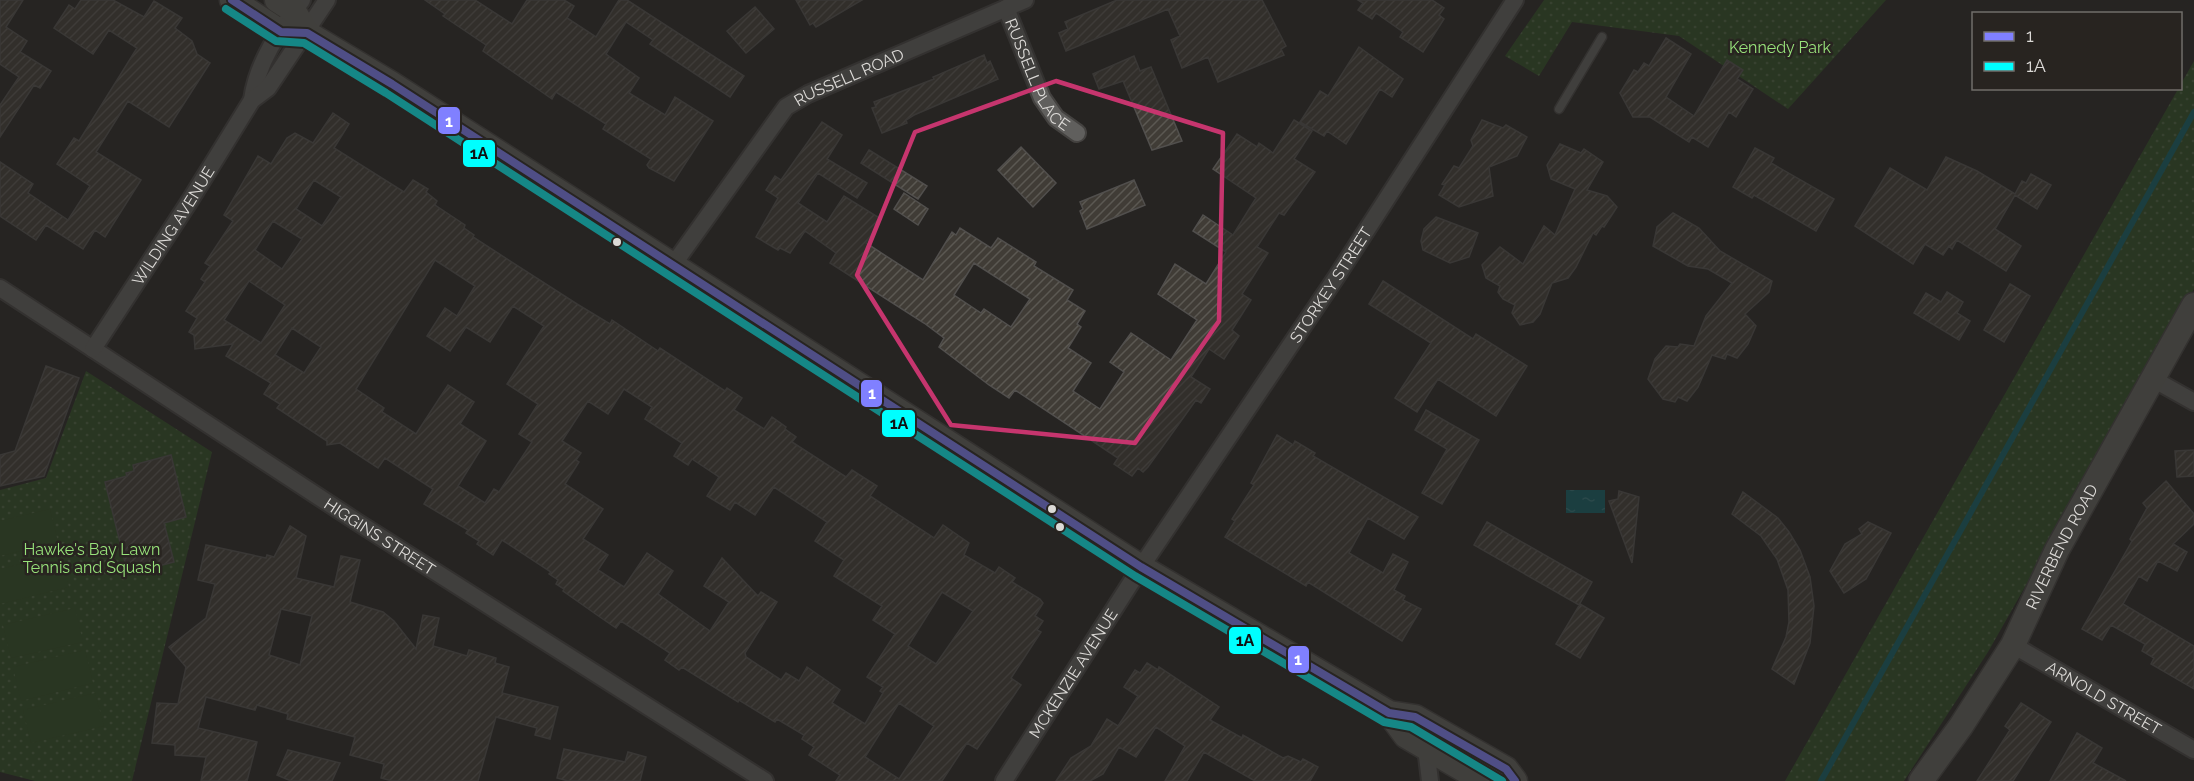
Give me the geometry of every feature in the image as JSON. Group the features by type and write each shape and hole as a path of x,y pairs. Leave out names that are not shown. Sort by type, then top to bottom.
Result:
{"main road":[{"path":"232,0 281,33 307,33"},
{"path":"291,4 307,33 392,84 1141,567 1389,713 1415,717 1506,769 1515,781"},
{"name":"RIVERBEND ROAD","path":"1921,781 1961,726 2013,645 2057,550 2194,305"},
{"path":"1389,713 1406,736 1482,781"}],"street":[{"name":"WILDING AVENUE","path":"93,349 252,100 268,88 327,0"},
{"name":"RUSSELL ROAD","path":"673,265 786,107 808,94 1025,0"},
{"name":"STORKEY STREET","path":"1141,567 1338,276 1515,0"},
{"name":"WILDING AVENUE","path":"252,100 255,78 281,33 291,4"},
{"name":"RUSSELL PLACE","path":"1006,8 1042,98 1056,118 1077,133"},
{"name":"HIGGINS STREET","path":"0,288 357,522 765,781"},
{"path":"2153,379 2194,402"},
{"name":"MCKENZIE AVENUE","path":"1004,781 1141,567"},
{"name":"ARNOLD STREET","path":"2013,645 2194,750"},
{"path":"1426,748 1430,781"},
{"path":"1455,781 1482,781"}],"lane":[{"path":"1559,109 1602,37"}],"highlighted area":[{"path":"1056,81 1223,133 1219,321 1135,443 951,425 857,275 915,132"}],"green space":[{"name":"Kennedy Park","path":"1544,0 1886,0 1788,109 1679,36 1572,22 1539,76 1505,56"},
{"path":"2194,61 2194,289 1988,652 1904,781 1785,781 2178,90 2182,90 2182,82"},
{"name":"Hawke's Bay Lawn Tennis and Squash","path":"86,371 212,452 132,781 35,781 0,772 0,490 46,478"},
{"path":"50,509 58,542 0,556 0,521"},
{"path":"62,554 69,587 0,604 0,569"},
{"path":"75,608 83,642 11,658 3,625"},
{"path":"85,650 93,683 21,701 13,667"},
{"path":"95,693 104,726 31,743 23,710"}],"water":[{"path":"1566,490 1605,490 1605,513 1566,513"}],"building":[{"path":"0,0 23,0 6,27 27,41 20,52 51,71 40,88 34,85 0,137 0,105 19,77 0,64"},
{"path":"81,0 113,0 144,17 154,1 182,18 175,28 192,41 197,54 210,63 169,127 128,101 96,152 141,180 105,237 95,230 83,249 46,225 36,240 0,216 0,162 33,184 28,193 68,220 90,186 57,164 74,138 79,141 137,48 109,30 93,54 54,28 69,5 75,9"},
{"path":"425,0 475,0 512,24 527,0 564,0 574,6 567,18 596,37 619,0 627,0 744,76 730,97 650,44 653,40 626,22 606,54 639,78 629,93 665,115 675,97 713,121 674,181 649,168 647,165 651,159 603,129 606,124 556,92 552,99 483,51 486,45 443,16 445,14"},
{"path":"796,0 862,0 816,27 813,23 810,25"},
{"path":"1117,0 1262,0 1286,46 1281,49 1284,55 1218,82 1208,57 1182,68 1171,40 1180,36 1168,9 1066,51 1059,33 1068,29 1065,22"},
{"path":"1358,0 1432,0 1444,8 1439,15 1444,19 1423,52 1400,37 1403,32 1376,13 1372,19 1358,10 1363,3"},
{"path":"755,7 774,29 746,53 727,31"},
{"path":"1666,38 1691,54 1666,97 1694,116 1727,60 1743,70 1737,79 1753,89 1736,117 1729,112 1708,147 1692,137 1689,142 1650,117 1633,117 1620,93 1634,70 1638,72 1644,63 1649,66"},
{"path":"1359,47 1403,79 1392,97 1380,89 1346,144 1327,131 1324,136 1300,122 1320,91 1328,96"},
{"path":"984,55 987,63 990,61 998,79 914,115 906,120 907,123 882,133 872,108 876,107 874,102 934,79 933,77"},
{"path":"1134,56 1140,71 1151,67 1182,141 1152,150 1123,81 1099,89 1093,74"},
{"path":"333,113 349,124 334,148 404,192 413,180 428,189 426,192 437,201 435,205 465,225 464,228 474,235 473,237 610,324 612,320 658,351 660,348 725,391 727,388 742,398 734,410 764,429 772,417 796,437 792,442 846,477 852,470 877,486 870,496 934,538 943,525 969,543 964,555 995,573 999,567 1015,578 1012,582 1040,599 1043,603 1035,616 1043,621 1037,630 1041,632 1011,678 1021,685 977,749 967,743 942,781 836,781 840,775 809,755 814,747 802,739 804,735 777,719 775,722 739,700 738,702 682,667 679,670 665,660 670,653 621,621 616,628 563,591 564,589 556,584 558,580 549,574 551,572 502,540 493,555 477,544 479,541 466,533 468,530 424,504 433,489 385,458 378,468 340,443 327,445 327,441 277,408 280,404 264,394 271,383 226,356 233,344 195,349 194,335 189,332 197,318 186,311 205,282 201,279 210,266 205,263 233,221 224,215 258,156 271,164 287,138 295,133 313,143","holes":["314,180 341,197 322,226 296,209","273,221 302,239 282,269 255,250","435,260 475,286 457,316 445,308 427,336 450,351 466,327 490,342 513,306 544,326 507,384 538,404 519,434 532,442 499,492 494,489 485,503 458,486 486,441 460,424 474,402 448,385 416,434 382,412 384,408 356,389","249,281 285,305 261,343 224,320","292,328 321,347 304,373 275,355","624,389 652,407 645,419 682,443 674,456 688,465 692,459 719,477 707,496 730,510 735,502 755,515 774,487 827,522 815,541 844,560 834,576 882,606 873,620 895,634 867,677 883,687 880,691 883,693 865,724 832,703 840,690 807,667 799,681 786,673 781,680 746,657 745,653 777,602 761,592 758,596 722,558 704,586 729,602 710,631 658,594 673,571 647,553 624,587 598,570 608,555 583,539 603,509 565,484 579,462 576,460 581,453 562,441 588,401 608,414","942,592 973,611 936,664 908,646","899,703 934,726 899,779 865,757"]},
{"path":"1294,120 1312,131 1294,159 1315,172 1284,215 1279,213 1257,247 1268,253 1242,294 1251,300 1232,330 1239,336 1224,359 1209,349 1191,377 1210,389 1201,403 1196,400 1148,467 1143,472 1138,468 1132,476 1114,464 1118,458 1015,390 1009,398 989,385 939,347 944,338 830,263 836,253 805,231 790,253 780,248 778,250 756,237 778,198 766,190 775,176 781,180 822,122 842,135 827,159 867,183 857,198 818,173 798,203 827,222 844,196 881,219 866,243 923,280 952,232 956,235 960,228 991,248 998,238 1036,262 1034,266 1073,290 1067,300 1085,311 1077,324 1081,327 1068,348 1091,363 1073,391 1100,409 1124,372 1110,362 1131,333 1171,360 1197,320 1158,294 1175,264 1206,284 1226,252 1193,231 1203,215 1233,235 1256,198 1213,169 1237,134 1257,147 1259,143 1273,153","holes":["974,263 1030,299 1011,327 984,309 981,313 954,295"]},
{"path":"1482,120 1503,128 1506,125 1527,137 1517,156 1489,167 1493,196 1459,207 1439,195 1445,185 1442,184 1454,166 1459,168 1473,146 1471,140"},
{"path":"1560,144 1581,153 1584,149 1603,162 1587,190 1607,196 1617,207 1604,227 1602,226 1596,235 1593,233 1568,278 1552,283 1540,314 1533,322 1520,325 1512,313 1515,305 1503,299 1498,292 1500,286 1486,278 1482,265 1500,247 1523,264 1544,226 1555,235 1575,189 1551,179 1547,165"},
{"path":"1021,147 1056,183 1033,207 998,170"},
{"path":"1755,148 1774,158 1771,163 1834,199 1816,231 1754,195 1752,198 1733,187"},
{"path":"869,150 927,186 918,199 861,163"},
{"path":"1946,157 1977,171 2015,194 2022,181 2026,183 2031,174 2051,185 2037,209 2015,195 1995,229 2021,246 2006,271 1957,240 1952,249 1949,246 1943,255 1925,244 1913,264 1855,226 1890,168 1927,190"},
{"path":"1134,180 1145,205 1087,229 1080,211 1083,209 1080,202"},
{"path":"904,193 928,209 918,225 894,209"},
{"path":"1673,213 1699,228 1720,251 1772,281 1769,292 1745,314 1756,326 1748,344 1737,358 1727,354 1725,359 1712,355 1698,387 1687,401 1678,397 1675,402 1663,399 1648,379 1655,359 1666,346 1678,347 1680,344 1694,346 1706,316 1732,283 1708,269 1688,266 1653,246 1657,227"},
{"path":"1436,217 1478,233 1469,257 1450,263 1423,250 1421,241 1424,229"},
{"path":"1383,281 1473,339 1476,334 1527,366 1496,416 1438,379 1417,412 1395,398 1431,343 1369,304"},
{"path":"2010,284 2030,296 2004,342 1984,330"},
{"path":"1947,292 1963,302 1957,313 1970,321 1959,340 1914,313 1926,293 1941,302"},
{"path":"46,366 79,378 44,476 0,486 0,455 15,451"},
{"path":"1426,410 1479,440 1442,504 1422,493 1447,449 1415,430"},
{"path":"1277,435 1293,445 1295,441 1315,453 1313,456 1418,517 1404,539 1368,518 1349,553 1383,573 1393,554 1408,562 1394,590 1405,596 1403,600 1421,609 1402,641 1308,582 1306,586 1225,537 1235,521 1232,519 1254,485 1251,483"},
{"path":"2194,450 2194,476 2177,477 2175,451"},
{"path":"171,455 186,517 164,523 174,562 128,574 105,482 127,476 126,473 134,471 133,465"},
{"path":"2166,481 2194,514 2194,524 2173,544 2187,552 2177,571 2158,561 2147,581 2139,576 2123,604 2194,646 2194,689 2151,664 2154,658 2142,651 2145,644 2111,625 2102,640 2082,629 2132,541 2130,539 2147,508 2143,503"},
{"path":"1619,491 1639,497 1632,563 1609,501 1618,499"},
{"path":"1743,492 1778,518 1800,550 1810,577 1814,606 1810,643 1794,684 1772,669 1786,637 1789,622 1788,590 1777,559 1761,536 1732,514"},
{"path":"1487,522 1592,582 1579,605 1474,545"},
{"path":"1868,522 1891,533 1866,579 1844,593 1830,571 1845,544 1862,534 1859,529"},
{"path":"290,526 306,536 296,578 334,587 341,556 360,560 350,602 383,612 394,621 416,649 423,615 439,618 433,646 467,656 469,650 496,658 495,663 509,667 502,693 558,707 550,739 535,735 537,728 496,717 478,781 392,781 381,778 384,764 350,755 355,737 287,719 288,714 257,705 255,710 206,697 198,728 257,742 247,781 201,781 206,757 175,755 175,745 152,743 157,703 178,704 186,667 169,647 206,618 215,584 198,580 206,545 266,558 267,555 274,557","holes":["281,609 312,616 300,665 269,655"]},
{"path":"1580,604 1604,618 1580,658 1556,644"},
{"path":"1147,663 1158,670 1159,667 1219,707 1210,720 1242,738 1243,735 1283,758 1288,756 1301,762 1303,759 1318,767 1310,781 1255,781 1204,752 1187,781 1165,781 1185,746 1156,727 1136,757 1119,747 1103,774 1090,781 1056,781 1071,758 1091,746 1107,719 1118,726 1138,696 1124,687 1135,670 1140,673"},
{"path":"2021,703 2051,722 2013,781 1977,781 2010,730 2005,726"},
{"path":"2077,733 2102,748 2093,763 2126,781 2050,781"},
{"path":"564,749 625,762 628,752 646,757 640,781 568,781 557,778"},
{"path":"288,750 340,763 332,781 291,781 277,775"}],"waterway":[{"path":"1821,781 2194,112"}],"transit line":[{"name":"1","path":"232,0 281,32 307,33 392,84 1141,567 1389,713 1415,717 1506,769 1515,781"},
{"name":"1A","path":"226,9 276,41 304,43 386,93 1135,576 1384,722 1411,727 1502,781"}]}
